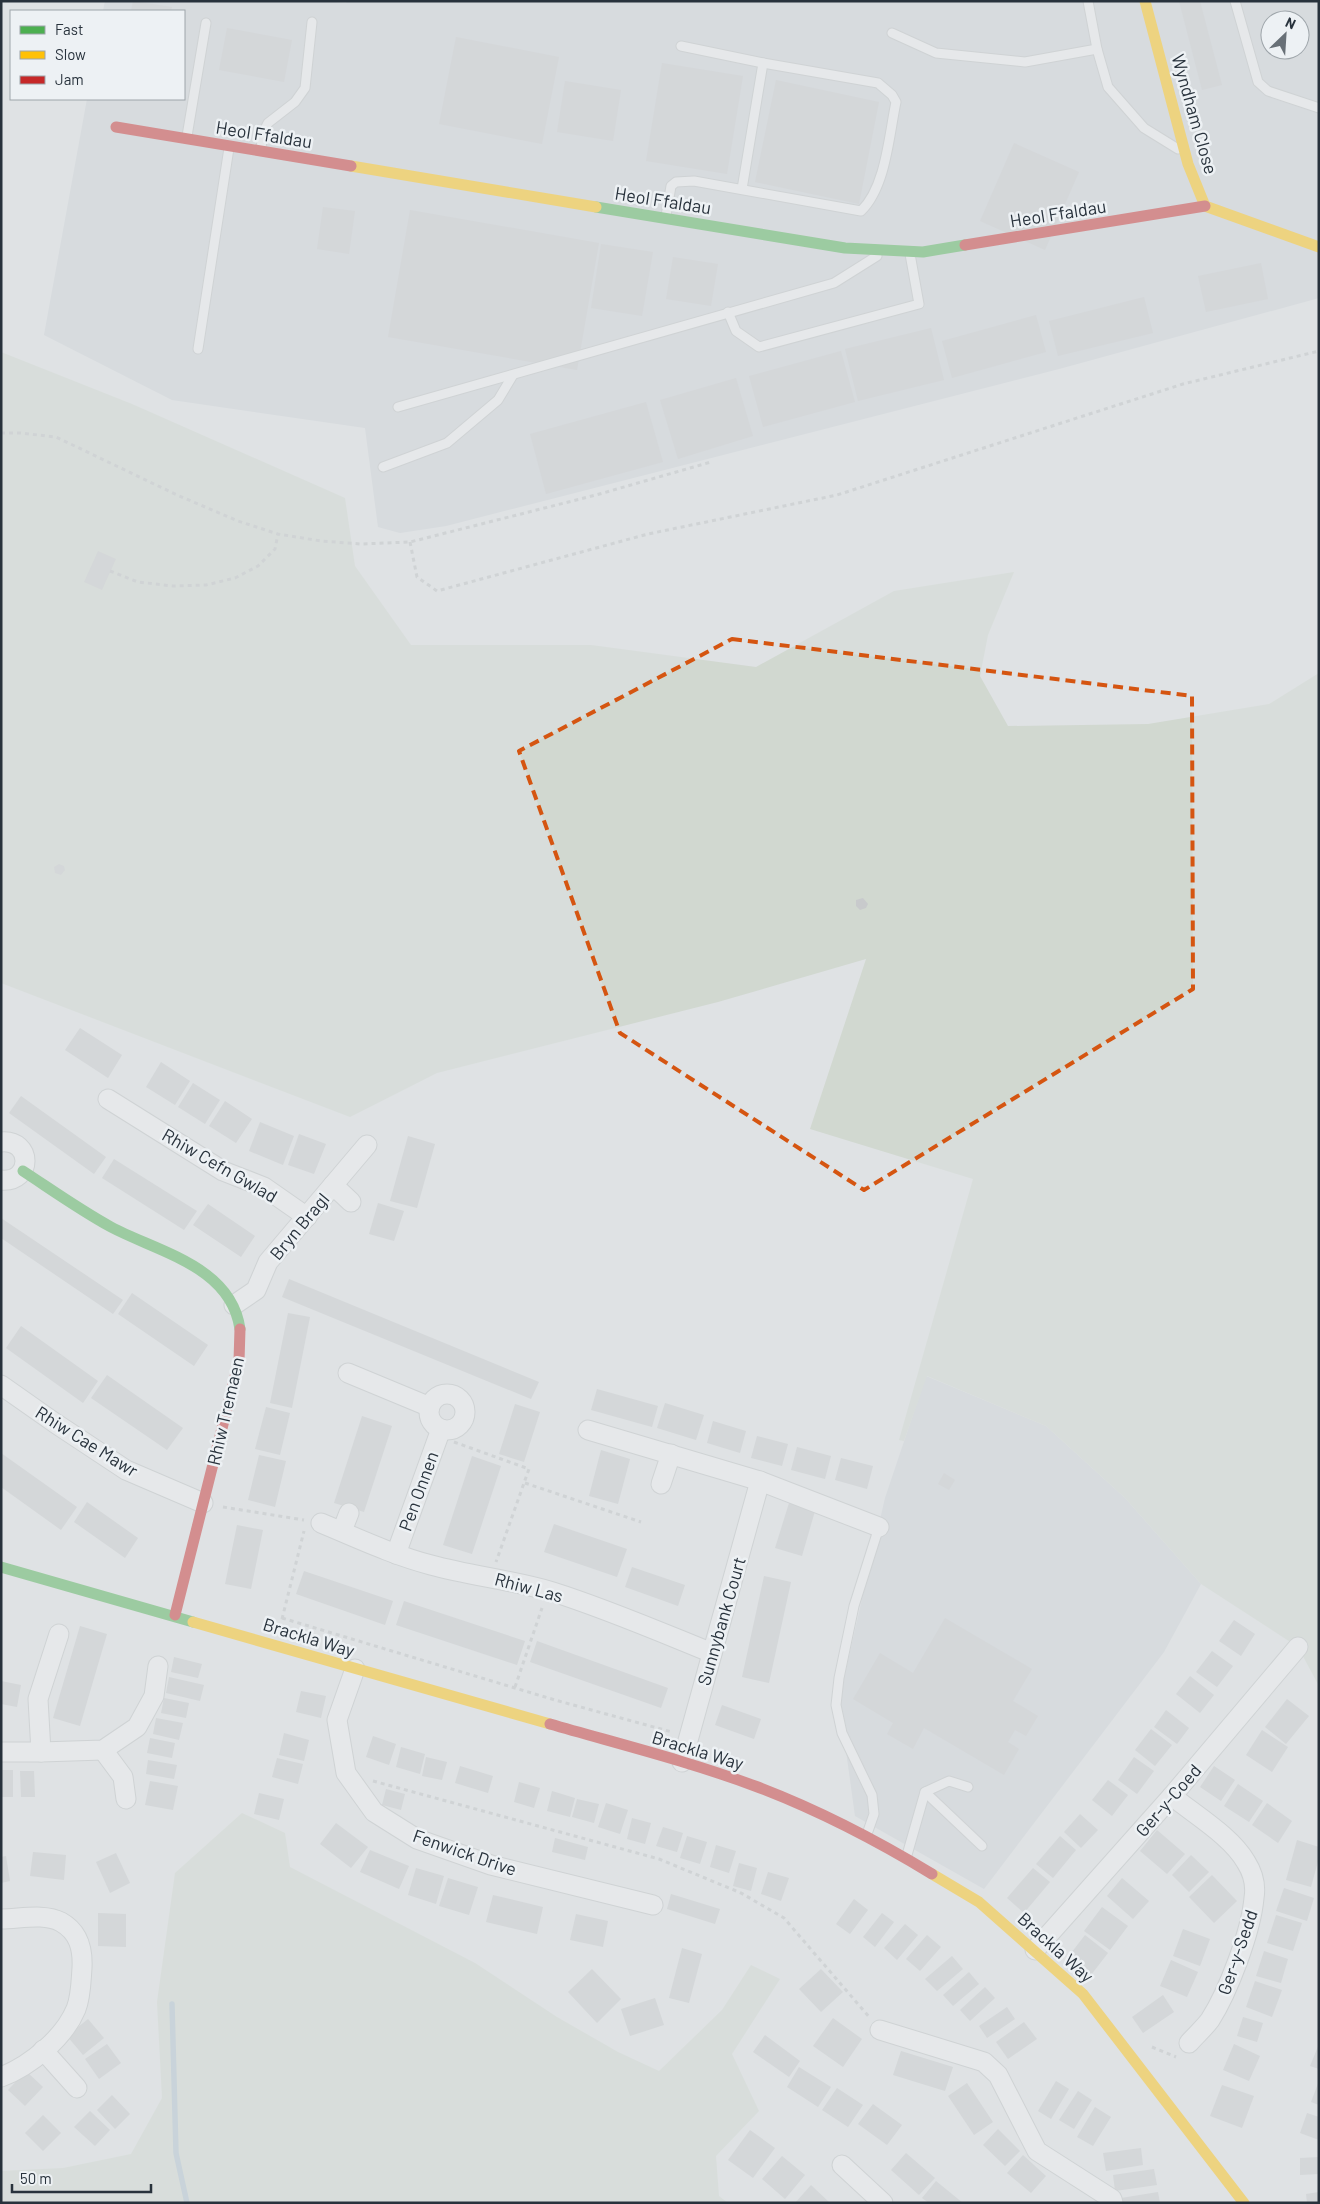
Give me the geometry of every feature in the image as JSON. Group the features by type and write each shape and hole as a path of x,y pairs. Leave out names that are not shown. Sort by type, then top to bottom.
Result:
{"street":[{"name":"Wyndham Close","path":"1145,1 1185,152 1206,206"},
{"name":"Heol Ffaldau","path":"116,127 846,248 886,251 933,250 1206,206"},
{"path":"1206,206 1319,247"},
{"name":"Rhiw Cefn Gwlad","path":"108,1099 223,1171 264,1187 307,1217"},
{"path":"1,1142 10,1142 21,1149 25,1158 23,1171 12,1179 1,1180"},
{"name":"Bryn Bragl","path":"234,1305 256,1290 268,1262 367,1145"},
{"name":"Rhiw Tremaen","path":"23,1171 126,1235 192,1263 217,1283 234,1305 240,1325 239,1361 175,1616"},
{"path":"333,1185 351,1202"},
{"path":"348,1373 430,1407"},
{"name":"Rhiw Cae Mawr","path":"1,1385 126,1470 203,1503"},
{"name":"Pen Onnen","path":"450,1395 460,1400 464,1406 464,1418 461,1423 451,1430 440,1433 431,1419 430,1407 438,1397 450,1395"},
{"path":"588,1430 760,1480 880,1527"},
{"name":"Pen Onnen","path":"396,1554 440,1433"},
{"path":"661,1484 671,1454"},
{"name":"Sunnybank Court","path":"682,1762 760,1480"},
{"path":"342,1531 349,1513"},
{"name":"Rhiw Las","path":"321,1523 396,1554 431,1565 547,1591 617,1614 712,1653"},
{"name":"Brackla Way","path":"1,1567 682,1762 755,1786 866,1837 906,1858 979,1902 1083,1994 1244,2203"},
{"path":"41,1752 38,1699 59,1634"},
{"name":"Ger-y-Coed","path":"1035,1950 1172,1796 1298,1647"},
{"path":"1,1752 104,1750 137,1727 154,1696 158,1666"},
{"name":"Fenwick Drive","path":"355,1669 337,1720 346,1773 374,1812 418,1839 491,1865 653,1905"},
{"path":"104,1750 123,1777 126,1799"},
{"name":"Ger-y-Sedd","path":"1172,1796 1237,1848 1247,1863 1253,1878 1255,1897 1239,1954 1220,2003 1208,2022 1190,2042"},
{"path":"1,1919 39,1917 60,1922 74,1932 82,1952 81,1982 76,2009 60,2034 43,2050 16,2070 1,2077"},
{"path":"880,2030 984,2062 998,2075 1037,2151 1112,2199 1112,2203"},
{"path":"43,2050 77,2088"},
{"path":"842,2165 883,2203"}],"lane":[{"path":"1088,1 1097,49 1108,87 1144,128 1185,152"},
{"path":"1235,1 1258,82 1268,91 1319,108"},
{"path":"261,151 263,133 268,123 295,102 305,88 312,22"},
{"path":"187,139 206,23"},
{"path":"892,33 936,53 1025,62 1097,49"},
{"path":"666,218 671,186 676,182 694,181 861,211 870,202 880,180 896,102 878,83 763,63 681,46"},
{"path":"742,189 763,63"},
{"path":"198,350 230,146"},
{"path":"398,408 834,283 886,251"},
{"path":"728,312 736,330 759,347 919,304 909,252"},
{"path":"383,467 447,443 498,400 513,375"},
{"path":"866,1837 874,1814 872,1795 842,1733 836,1705 839,1678 854,1606 880,1527"},
{"path":"906,1858 925,1792 948,1781 968,1787"},
{"path":"925,1792 982,1846"}],"path":[{"path":"410,542 416,577 437,591 648,534 837,494 1183,384 1319,351"},
{"path":"1,433 56,437 177,495 238,521 278,534 345,543 410,542 596,495 711,462"},
{"path":"110,570 138,582 172,586 236,578 258,566 275,549 278,534"},
{"path":"440,1433 530,1470 491,1577"},
{"path":"525,1483 642,1522"},
{"path":"203,1503 306,1520 275,1645"},
{"path":"515,1688 547,1591"},
{"path":"282,1618 515,1688 689,1737"},
{"path":"346,1773 659,1859 741,1892 784,1918 880,2030"},
{"path":"1148,2046 1176,2057 1190,2042"}],"highlighted area":[{"path":"732,639 1192,696 1193,989 864,1190 620,1033 519,751"}],"shaded area":[{"path":"105,1 326,1 346,3 347,1 1319,1 1319,298 1059,369 446,526 400,533 378,527 365,428 172,400 44,335 87,100 185,100 185,10 103,10"},
{"path":"1,352 132,404 345,498 355,566 411,645 591,645 756,667 894,591 1014,572 988,635 980,676 1008,726 1148,724 1269,704 1319,673 1319,1686 1298,1647 1201,1584 1125,1498 1046,1426 927,1376 904,1441 899,1440 973,1179 810,1129 866,959 718,1002 437,1073 350,1117 1,983"},
{"path":"926,1376 1046,1426 1125,1498 1201,1584 1164,1652 984,1889 855,1816 839,1700 885,1498"},
{"path":"242,1813 285,1833 290,1867 475,1963 557,2017 618,2052 659,2071 722,2010 751,1965 780,1979 732,2054 759,2111 716,2156 719,2196 728,2203 1,2203 1,2171 63,2168 131,2154 162,2098 157,2002 175,1873"}],"building":[{"path":"133,1 172,7 171,10 131,10"},
{"path":"1179,1 1200,1 1222,85 1202,90"},
{"path":"227,28 292,40 284,82 219,70"},
{"path":"456,37 559,57 542,144 439,124"},
{"path":"662,63 743,76 727,174 646,161"},
{"path":"776,80 879,102 859,204 755,182"},
{"path":"565,81 621,90 613,141 557,132"},
{"path":"1014,143 1079,172 1045,250 980,221"},
{"path":"323,207 355,211 349,254 317,249"},
{"path":"410,210 599,243 577,370 388,337"},
{"path":"601,244 653,252 642,316 591,308"},
{"path":"673,257 718,264 711,306 666,299"},
{"path":"1261,263 1268,299 1206,312 1198,276"},
{"path":"1144,297 1153,333 1058,356 1049,321"},
{"path":"1036,315 1046,352 952,378 942,341"},
{"path":"931,328 944,380 858,401 845,349"},
{"path":"841,351 855,402 763,427 749,376"},
{"path":"736,378 753,436 678,459 660,400"},
{"path":"646,402 663,462 546,494 530,434"},
{"path":"98,551 116,559 102,590 84,582"},
{"path":"59,864 64,866 65,870 61,875 55,873 54,867"},
{"path":"863,898 868,904 866,908 860,910 856,906 856,900"},
{"path":"80,1028 122,1055 108,1078 65,1050"},
{"path":"161,1062 190,1081 175,1105 146,1087"},
{"path":"193,1083 220,1100 205,1124 178,1107"},
{"path":"21,1096 106,1157 94,1174 9,1113"},
{"path":"225,1101 252,1119 236,1143 209,1126"},
{"path":"260,1122 294,1136 283,1165 249,1151"},
{"path":"299,1134 326,1144 314,1174 288,1165"},
{"path":"408,1136 435,1144 417,1208 390,1201"},
{"path":"114,1159 197,1211 184,1230 102,1178"},
{"path":"378,1203 404,1211 394,1241 369,1234"},
{"path":"208,1204 255,1236 241,1257 193,1225"},
{"path":"1,1218 123,1300 113,1314 1,1238"},
{"path":"289,1279 539,1382 531,1399 282,1297"},
{"path":"132,1293 208,1345 194,1366 118,1314"},
{"path":"288,1313 310,1317 292,1408 270,1403"},
{"path":"21,1326 98,1381 83,1403 6,1348"},
{"path":"107,1375 183,1428 167,1450 91,1398"},
{"path":"597,1389 658,1406 652,1427 591,1410"},
{"path":"665,1403 704,1415 696,1440 657,1428"},
{"path":"515,1404 540,1412 524,1462 499,1454"},
{"path":"266,1407 290,1413 280,1455 255,1449"},
{"path":"362,1416 392,1426 364,1512 334,1503"},
{"path":"713,1421 746,1431 740,1453 707,1443"},
{"path":"757,1436 788,1444 782,1466 751,1458"},
{"path":"797,1447 831,1456 825,1479 791,1470"},
{"path":"601,1450 630,1459 618,1504 589,1496"},
{"path":"1,1453 77,1507 61,1530 1,1487"},
{"path":"259,1455 286,1461 275,1507 248,1500"},
{"path":"472,1456 501,1466 472,1554 443,1545"},
{"path":"841,1458 873,1466 867,1489 835,1480"},
{"path":"944,1473 955,1480 949,1490 938,1484"},
{"path":"87,1502 138,1538 125,1558 74,1522"},
{"path":"789,1503 815,1511 802,1556 775,1548"},
{"path":"554,1524 627,1549 617,1577 544,1552"},
{"path":"237,1525 263,1530 251,1589 225,1584"},
{"path":"632,1567 685,1585 678,1606 625,1587"},
{"path":"304,1571 393,1601 385,1625 296,1594"},
{"path":"764,1576 791,1582 769,1683 742,1677"},
{"path":"404,1601 525,1641 517,1665 396,1625"},
{"path":"945,1618 1032,1669 1013,1701 1038,1716 1026,1736 1015,1730 1008,1742 1019,1749 1004,1775 924,1728 913,1749 887,1734 893,1723 853,1699 880,1653 913,1673"},
{"path":"1234,1620 1255,1634 1241,1656 1219,1641"},
{"path":"80,1626 107,1634 80,1726 53,1718"},
{"path":"537,1641 668,1688 661,1708 530,1662"},
{"path":"1212,1651 1233,1666 1217,1687 1196,1672"},
{"path":"174,1657 202,1664 198,1678 171,1672"},
{"path":"1190,1676 1214,1695 1200,1713 1176,1694"},
{"path":"169,1677 204,1685 200,1701 166,1693"},
{"path":"1,1681 21,1685 17,1707 1,1704"},
{"path":"301,1691 326,1696 321,1718 296,1712"},
{"path":"164,1698 189,1703 186,1718 161,1713"},
{"path":"1287,1699 1309,1716 1286,1744 1265,1727"},
{"path":"722,1705 761,1719 754,1739 715,1725"},
{"path":"1166,1710 1189,1728 1177,1744 1154,1727"},
{"path":"156,1718 183,1723 179,1740 153,1734"},
{"path":"1151,1729 1172,1745 1155,1766 1135,1750"},
{"path":"1262,1730 1288,1747 1272,1772 1246,1755"},
{"path":"284,1733 309,1740 304,1761 279,1755"},
{"path":"373,1736 396,1744 389,1765 366,1757"},
{"path":"150,1738 175,1743 172,1758 147,1753"},
{"path":"401,1747 425,1754 420,1774 396,1767"},
{"path":"426,1757 447,1762 442,1780 422,1776"},
{"path":"1134,1757 1154,1771 1137,1794 1118,1780"},
{"path":"277,1758 303,1764 298,1784 272,1777"},
{"path":"148,1760 177,1765 174,1779 146,1774"},
{"path":"460,1766 493,1776 488,1793 455,1783"},
{"path":"1214,1766 1235,1780 1221,1801 1200,1787"},
{"path":"1,1770 13,1770 13,1797 1,1797"},
{"path":"20,1771 34,1771 35,1797 21,1797"},
{"path":"1108,1780 1128,1795 1112,1816 1092,1800"},
{"path":"150,1781 178,1786 173,1810 145,1805"},
{"path":"519,1782 540,1788 534,1808 514,1802"},
{"path":"1238,1784 1263,1801 1249,1822 1224,1806"},
{"path":"386,1789 405,1794 401,1810 382,1805"},
{"path":"552,1791 575,1798 570,1817 547,1811"},
{"path":"259,1793 284,1799 279,1820 254,1814"},
{"path":"577,1799 599,1804 594,1823 572,1817"},
{"path":"606,1803 628,1810 620,1834 598,1827"},
{"path":"1267,1803 1292,1821 1278,1843 1252,1825"},
{"path":"1080,1814 1098,1830 1081,1848 1064,1832"},
{"path":"632,1818 651,1823 645,1844 627,1839"},
{"path":"336,1823 368,1847 351,1868 320,1844"},
{"path":"663,1827 683,1833 677,1852 656,1846"},
{"path":"1157,1830 1185,1854 1167,1874 1140,1851"},
{"path":"687,1836 707,1842 700,1864 680,1858"},
{"path":"1060,1836 1076,1850 1053,1878 1036,1864"},
{"path":"555,1838 588,1847 585,1860 552,1852"},
{"path":"1297,1840 1319,1847 1319,1858 1311,1887 1286,1880"},
{"path":"716,1845 736,1851 729,1873 710,1867"},
{"path":"370,1850 409,1866 399,1889 360,1872"},
{"path":"33,1852 66,1855 64,1880 30,1876"},
{"path":"116,1853 130,1883 110,1893 96,1862"},
{"path":"1191,1855 1209,1872 1189,1892 1172,1875"},
{"path":"6,1856 10,1881 1,1883 1,1857"},
{"path":"739,1863 757,1868 751,1891 733,1886"},
{"path":"416,1868 444,1876 436,1904 408,1895"},
{"path":"1033,1868 1050,1882 1024,1913 1007,1898"},
{"path":"768,1872 789,1878 781,1901 761,1894"},
{"path":"1212,1875 1237,1901 1214,1923 1189,1897"},
{"path":"448,1878 478,1887 469,1915 439,1906"},
{"path":"1122,1878 1149,1901 1133,1919 1107,1896"},
{"path":"1284,1888 1314,1898 1307,1921 1276,1911"},
{"path":"671,1894 720,1909 715,1924 667,1909"},
{"path":"493,1895 543,1907 537,1934 486,1922"},
{"path":"854,1899 868,1910 850,1934 836,1924"},
{"path":"1102,1907 1128,1926 1110,1950 1084,1931"},
{"path":"98,1913 126,1914 126,1947 98,1946"},
{"path":"882,1913 894,1922 875,1947 863,1937"},
{"path":"576,1914 608,1921 603,1947 570,1940"},
{"path":"1276,1915 1302,1923 1293,1951 1267,1943"},
{"path":"905,1924 918,1935 897,1960 884,1948"},
{"path":"1183,1929 1210,1939 1200,1966 1173,1956"},
{"path":"927,1935 941,1947 920,1971 906,1959"},
{"path":"1085,1935 1108,1953 1091,1975 1068,1957"},
{"path":"682,1948 702,1954 689,2003 669,1998"},
{"path":"1264,1951 1288,1959 1281,1983 1256,1976"},
{"path":"952,1956 963,1969 937,1991 925,1979"},
{"path":"1171,1960 1198,1972 1187,1997 1160,1986"},
{"path":"592,1969 621,1999 597,2023 568,1992"},
{"path":"821,1969 843,1992 821,2012 799,1989"},
{"path":"969,1972 979,1984 953,2006 943,1995"},
{"path":"1255,1981 1282,1990 1272,2017 1246,2007"},
{"path":"985,1987 995,1998 970,2021 960,2010"},
{"path":"1163,1995 1174,2012 1143,2033 1132,2017"},
{"path":"655,1998 664,2025 630,2036 621,2009"},
{"path":"1007,2007 1015,2019 987,2038 979,2026"},
{"path":"1243,2017 1263,2023 1257,2042 1237,2036"},
{"path":"833,2018 862,2039 843,2067 813,2046"},
{"path":"88,2019 104,2038 83,2055 67,2036"},
{"path":"1024,2022 1037,2039 1008,2059 996,2042"},
{"path":"765,2035 800,2061 789,2077 753,2052"},
{"path":"107,2044 121,2063 99,2079 85,2059"},
{"path":"1234,2044 1260,2056 1249,2081 1223,2070"},
{"path":"1319,2044 1319,2069 1310,2066"},
{"path":"901,2051 953,2067 945,2091 893,2075"},
{"path":"799,2067 831,2087 818,2107 787,2087"},
{"path":"26,2071 43,2087 25,2106 8,2090"},
{"path":"1056,2081 1069,2089 1051,2119 1038,2111"},
{"path":"1319,2081 1319,2105 1311,2102"},
{"path":"967,2083 993,2122 974,2135 948,2096"},
{"path":"1222,2085 1254,2096 1242,2128 1210,2116"},
{"path":"837,2088 863,2105 848,2127 822,2110"},
{"path":"1078,2091 1092,2100 1074,2129 1059,2120"},
{"path":"112,2095 130,2114 115,2129 97,2110"},
{"path":"873,2104 902,2125 887,2145 858,2124"},
{"path":"1095,2107 1111,2117 1093,2146 1077,2137"},
{"path":"90,2111 110,2130 95,2146 74,2127"},
{"path":"1307,2113 1319,2117 1319,2140 1300,2133"},
{"path":"43,2115 61,2133 43,2151 25,2133"},
{"path":"998,2129 1020,2151 1005,2166 983,2145"},
{"path":"750,2130 775,2148 753,2178 728,2160"},
{"path":"1141,2148 1143,2165 1106,2171 1103,2153"},
{"path":"906,2153 935,2178 919,2195 891,2170"},
{"path":"1023,2155 1046,2176 1031,2193 1007,2173"},
{"path":"782,2156 805,2175 785,2199 762,2179"},
{"path":"1319,2157 1319,2174 1300,2175 1300,2158"},
{"path":"1154,2169 1157,2185 1115,2191 1113,2175"},
{"path":"936,2181 963,2203 929,2203 922,2198"},
{"path":"811,2185 830,2203 795,2203"},
{"path":"1158,2192 1160,2203 1122,2203 1121,2198"},
{"path":"1319,2192 1319,2203 1307,2203 1306,2194"}],"waterway":[{"path":"172,2004 176,2153 187,2203"}],"traffic: fast":[{"path":"596,207 845,248 923,252 965,245"},
{"path":"23,1171 111,1227 190,1264 208,1276 223,1290 234,1308 240,1329"},
{"path":"1,1567 193,1622"}],"traffic: slow":[{"path":"1145,1 1188,164 1205,206 1319,247"},
{"path":"351,166 596,207"},
{"path":"193,1622 550,1724"},
{"path":"932,1874 979,1902 1083,1994 1244,2203"}],"traffic: jam":[{"path":"116,127 351,166"},
{"path":"965,245 1205,206"},
{"path":"175,1615 239,1361 240,1329"},
{"path":"550,1724 679,1761 755,1786 845,1826 932,1874"}]}
